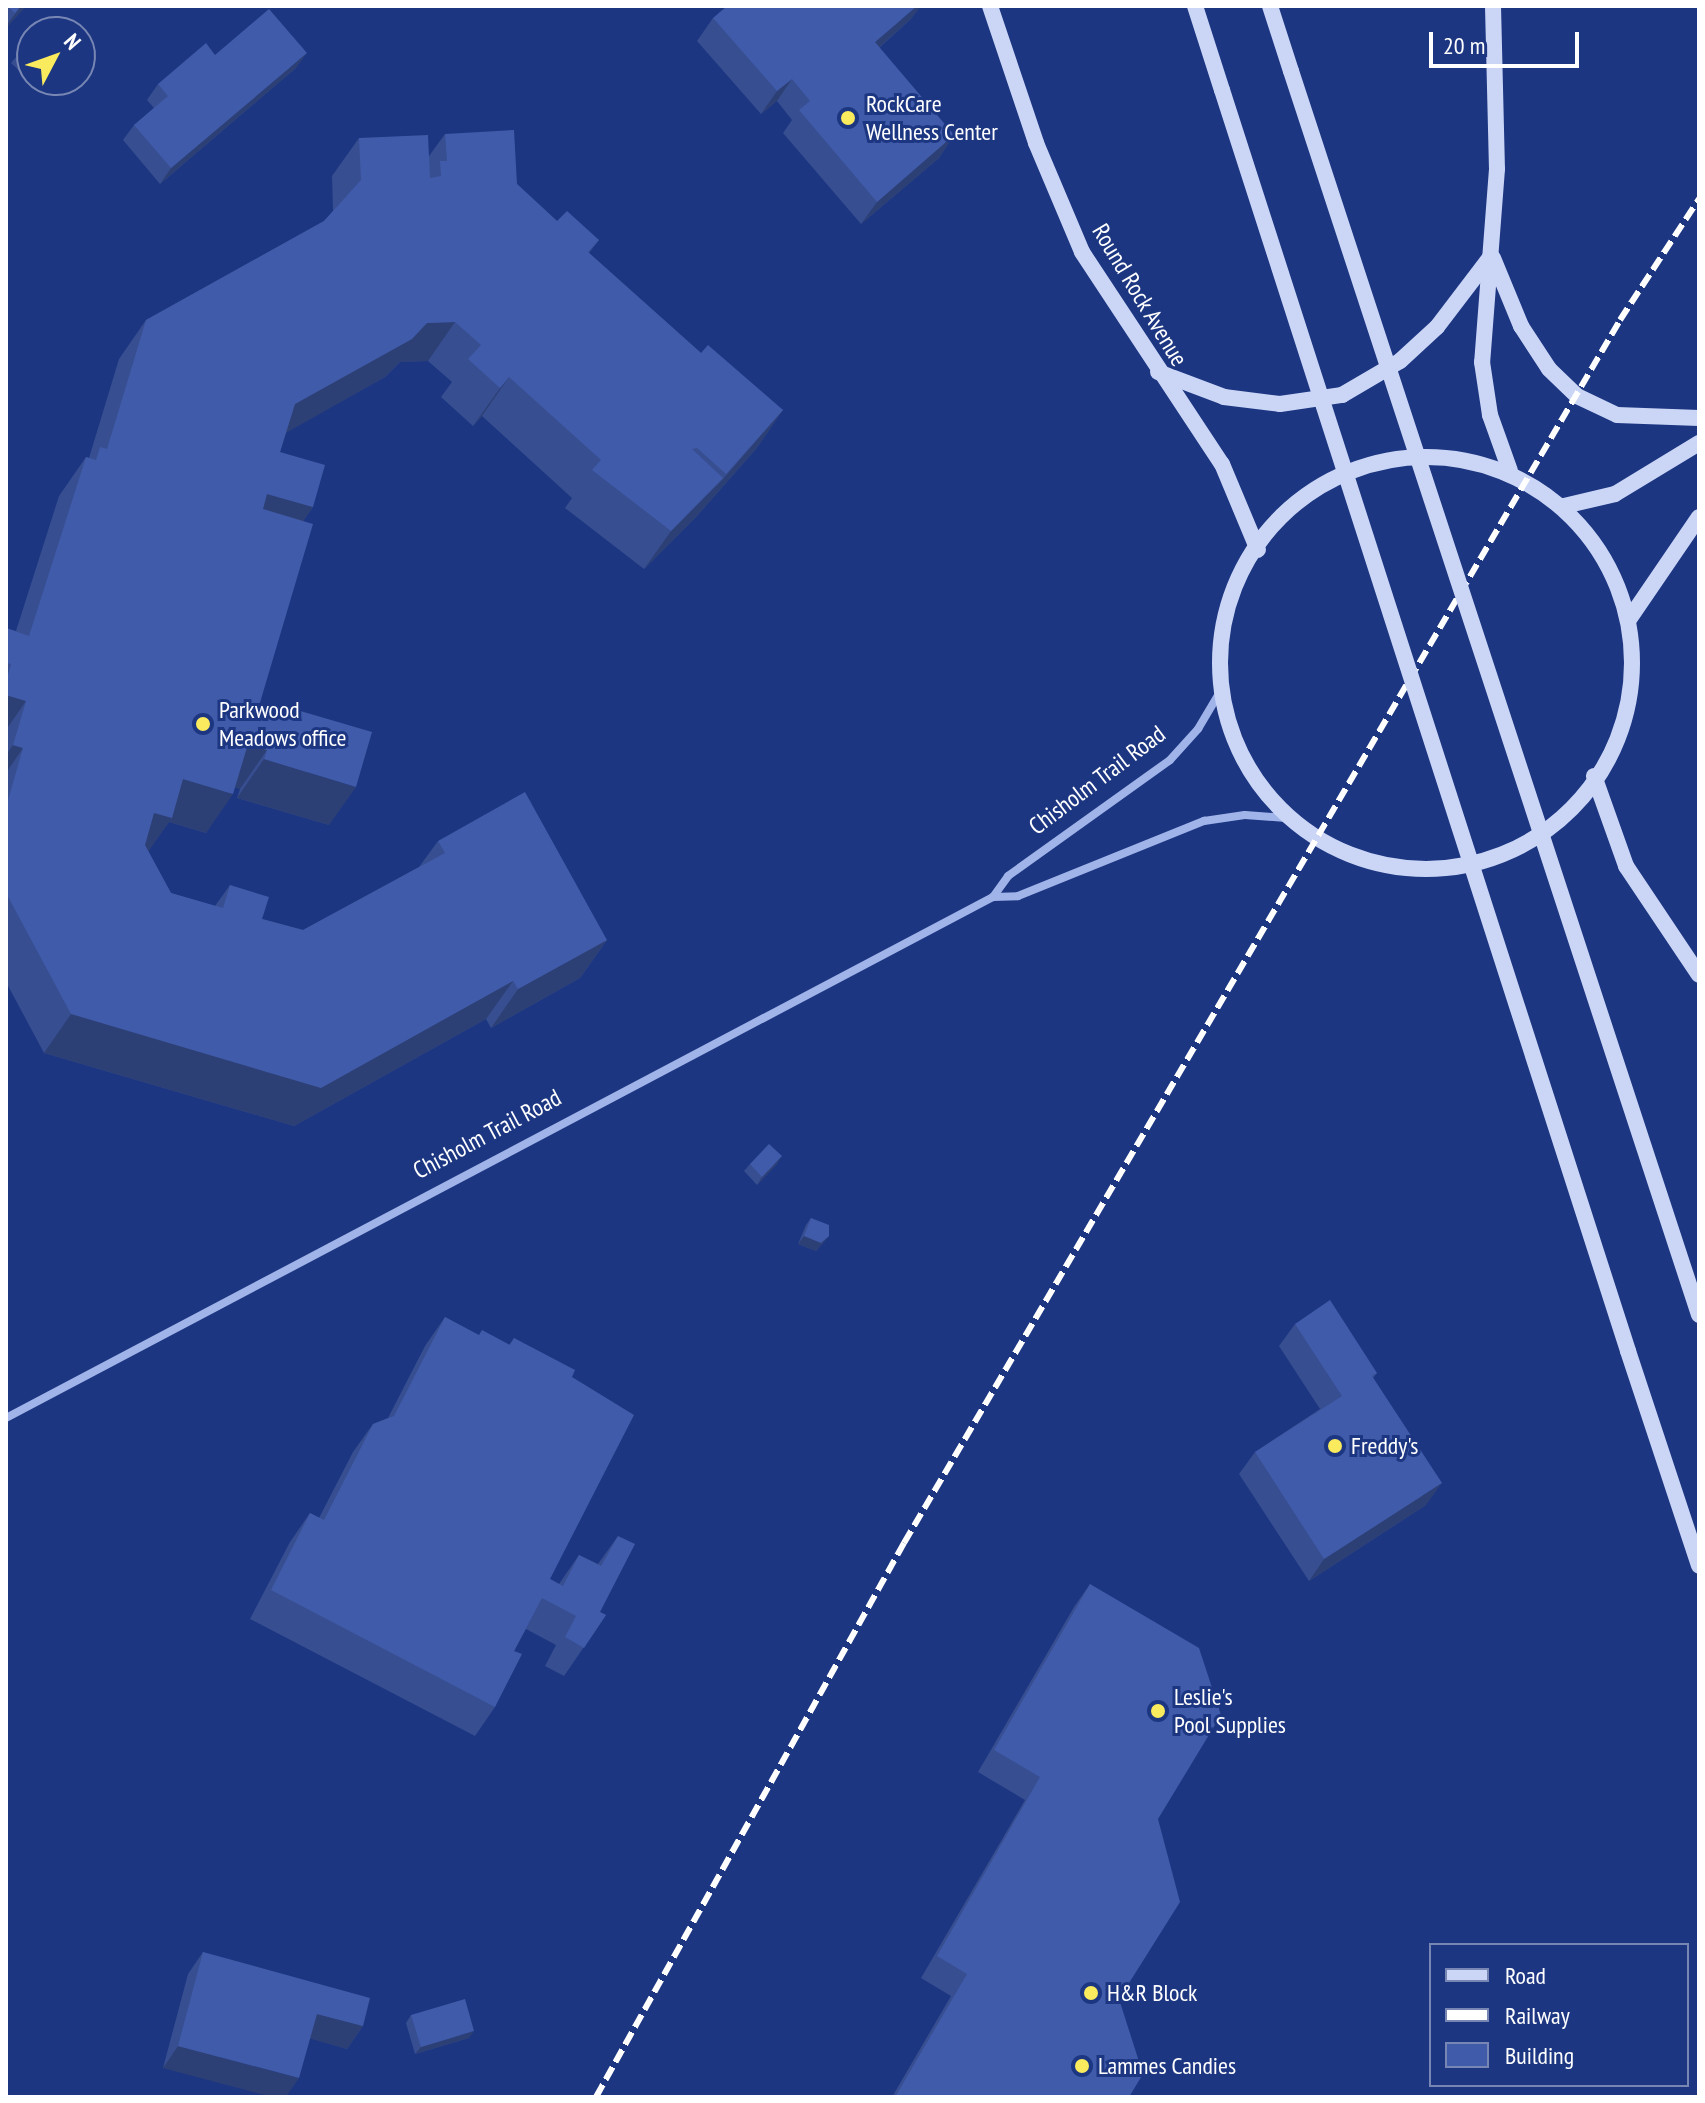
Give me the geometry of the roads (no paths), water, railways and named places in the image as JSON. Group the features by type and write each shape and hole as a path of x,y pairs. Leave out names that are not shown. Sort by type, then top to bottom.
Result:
{"main road":[{"name":"Round Rock Avenue","path":"990,6 1036,143 1082,252 1157,371 1222,464 1258,550"},
{"path":"1195,6 1699,1566"},
{"path":"1270,6 1699,1315"},
{"path":"1493,6 1497,169 1482,362 1490,415 1510,471"},
{"path":"1157,371 1224,397 1280,404 1342,395 1400,361 1437,327 1492,254"},
{"path":"1492,254 1521,326 1549,369 1577,396 1617,415 1699,418"},
{"path":"1564,506 1615,494 1699,443"},
{"path":"1431,457 1510,471 1564,506 1608,558 1630,618 1633,660 1628,700 1616,739 1594,776 1559,816 1514,846 1435,868 1395,867 1333,851 1286,818 1260,791 1239,756 1220,692 1225,626 1258,550 1304,501 1364,469 1431,457"},
{"path":"1630,618 1699,517"},
{"path":"1594,776 1626,866 1699,975"}],"street":[{"name":"Chisholm Trail Road","path":"993,897 1008,876 1170,760 1198,729 1220,692"},
{"name":"Chisholm Trail Road","path":"6,1418 993,897 1018,896 1204,821 1245,815 1286,818"}],"railway":[{"path":"596,2097 904,1543 1620,320 1699,199"}],"place":[{"name":"RockCare Wellness Center","path":"848,118"},
{"name":"Parkwood Meadows office","path":"203,724"},
{"name":"Freddy's","path":"1335,1446"},
{"name":"Leslie's Pool Supplies","path":"1158,1711"},
{"name":"H&R Block","path":"1091,1993"},
{"name":"Lammes Candies","path":"1082,2066"}]}
